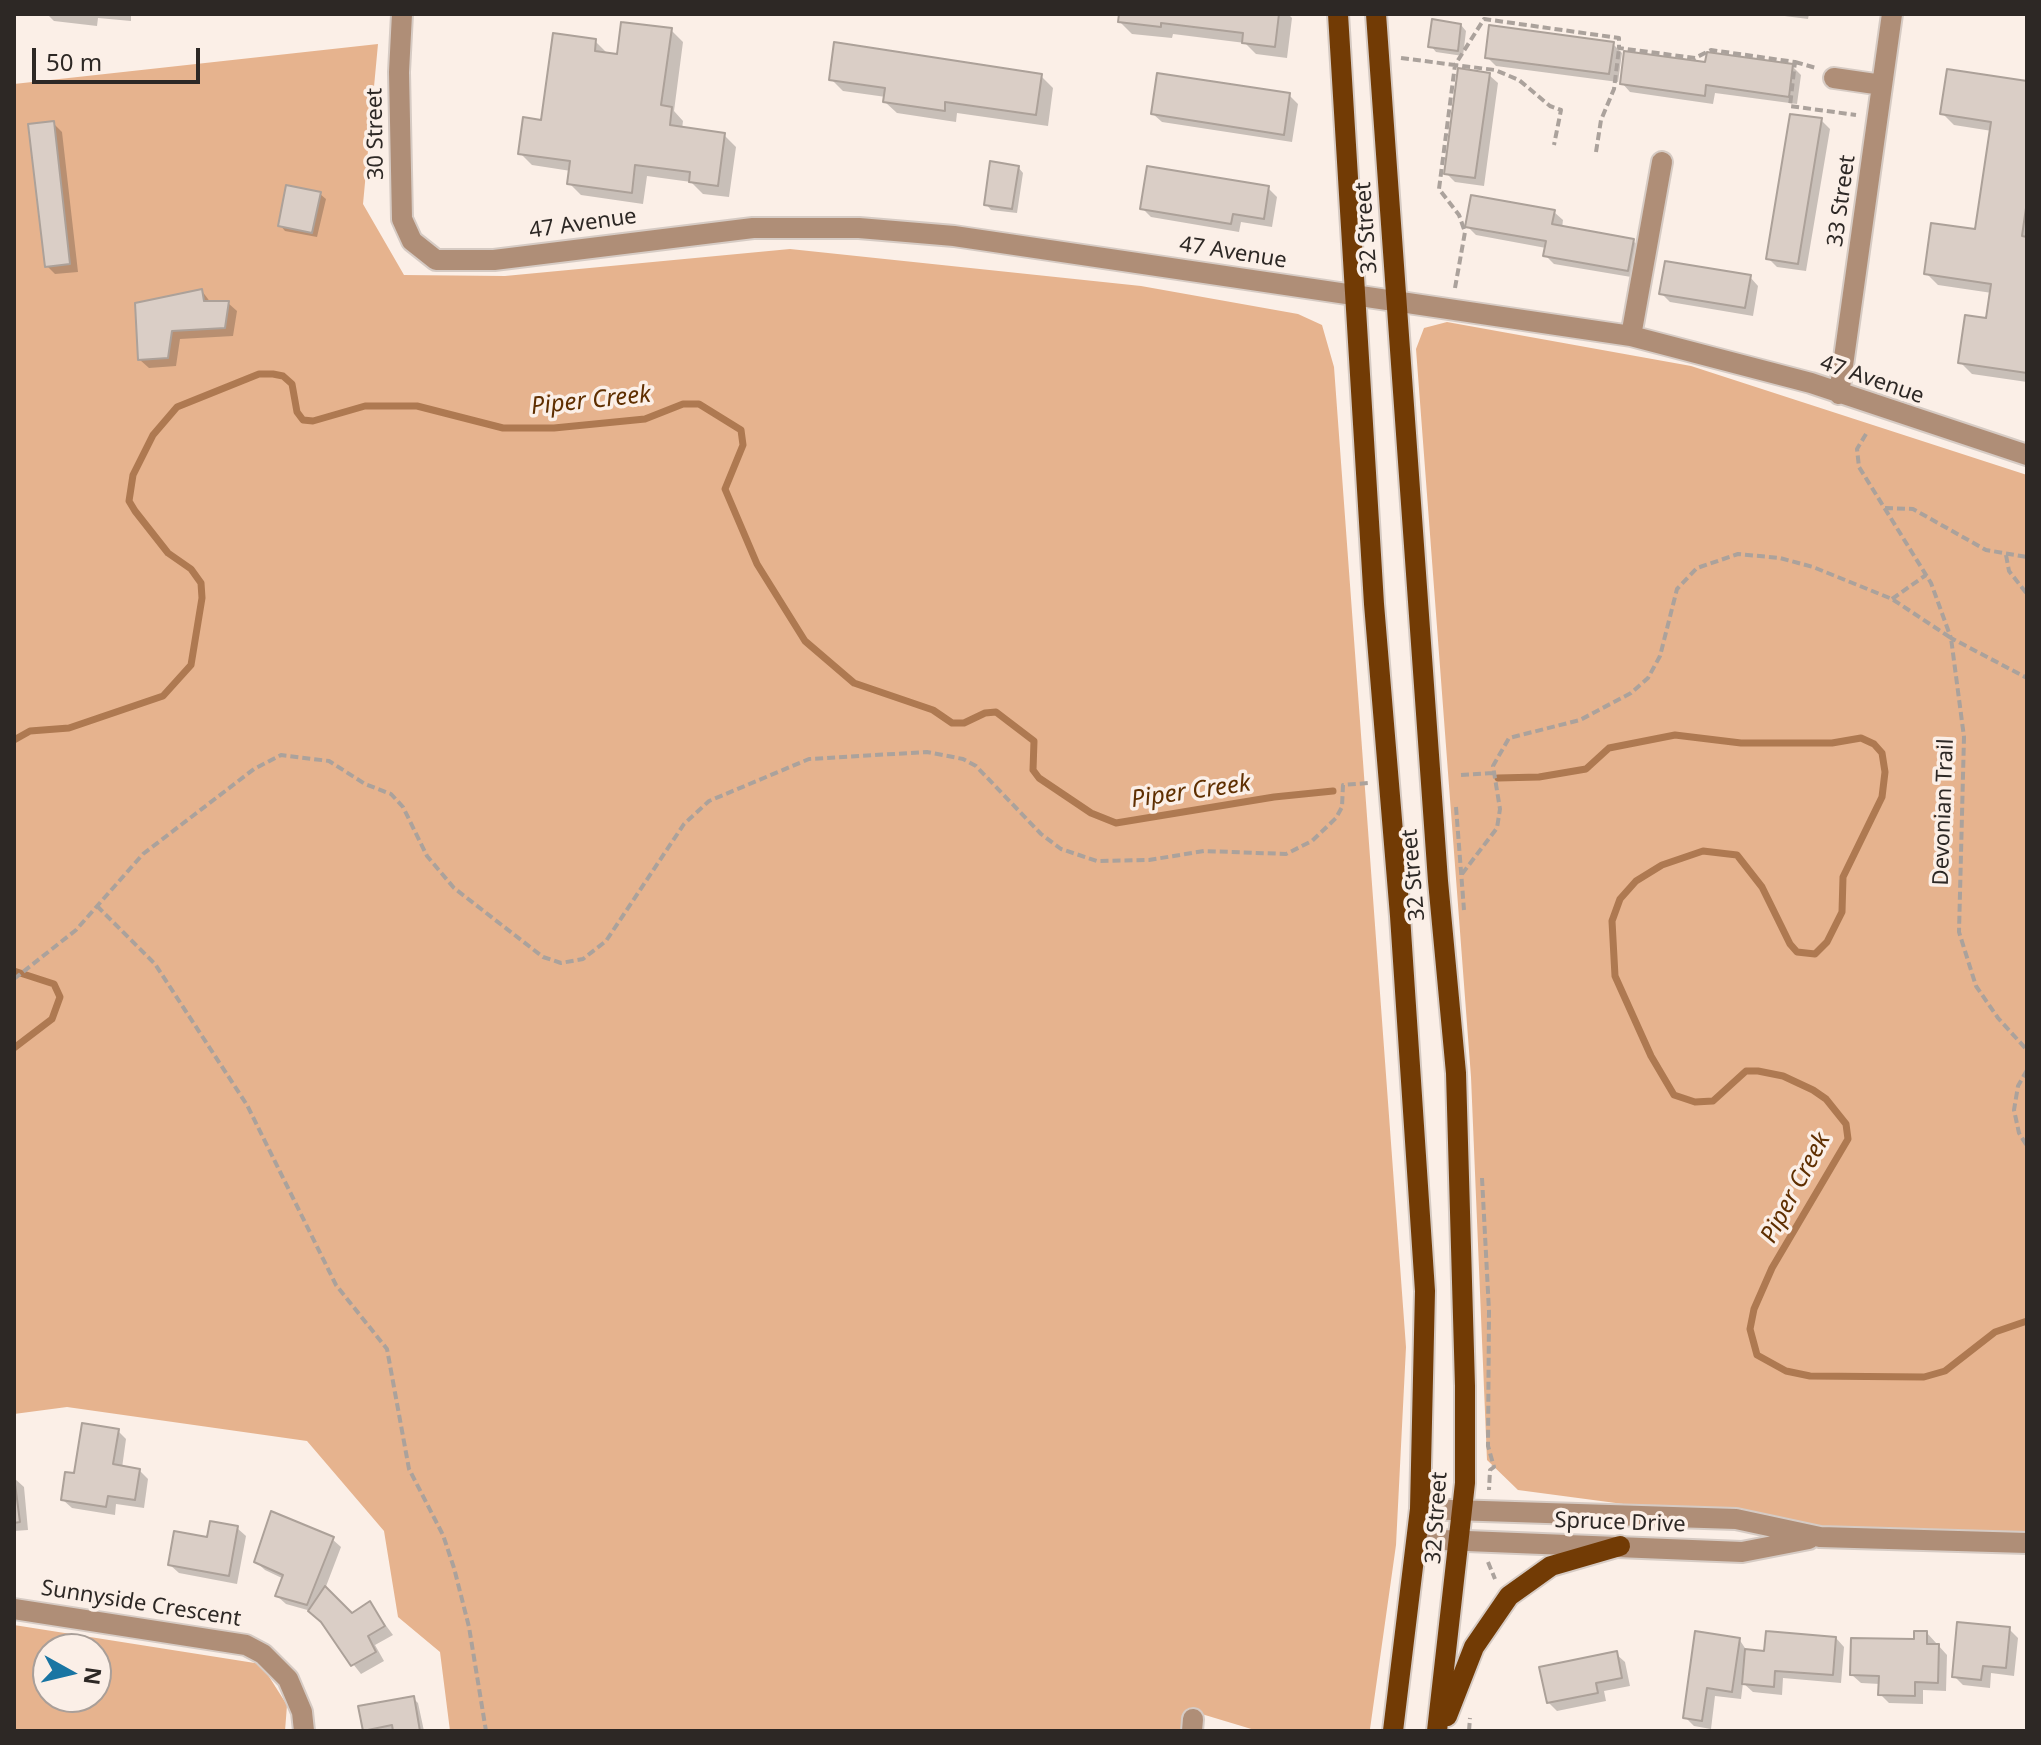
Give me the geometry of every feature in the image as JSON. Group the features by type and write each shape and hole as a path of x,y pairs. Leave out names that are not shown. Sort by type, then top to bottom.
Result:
{"main road":[{"name":"32 Street","path":"1338,14 1374,604 1400,916 1425,1291 1420,1509 1393,1731"},
{"name":"32 Street","path":"1376,14 1438,881 1456,1073 1465,1386 1463,1512 1439,1731"},
{"path":"1439,1731 1474,1647 1509,1596 1551,1566 1620,1546"}],"street":[{"name":"30 Street","path":"402,14 400,200 407,233 419,250"},
{"name":"33 Street","path":"1839,394 1892,14"},
{"path":"1834,78 1882,85"},
{"path":"1631,336 1662,162"},
{"name":"47 Avenue","path":"419,250 436,260 457,262 726,230 859,228 1042,248 1631,336 1737,362 2027,455"},
{"name":"Spruce Drive","path":"1420,1509 1736,1519 1820,1537 2027,1543"},
{"name":"Spruce Drive","path":"1417,1539 1742,1552 1820,1537"},
{"name":"Sunnyside Crescent","path":"14,1609 246,1645 263,1654 288,1679 299,1703 304,1731"}],"path":[{"path":"1455,288 1465,232 1459,215 1439,189 1455,65 1484,19 1619,38 1614,89 1601,120 1596,152"},
{"path":"1619,48 1695,58 1711,50 1795,62 1790,106 1859,116"},
{"path":"1398,58 1495,70 1519,80 1550,106 1561,110 1554,145"},
{"name":"Devonian Trail","path":"1866,434 1857,449 1859,467 1926,575 1951,638 1964,737 1959,932 1976,986 1998,1018 2027,1050"},
{"path":"1885,508 1913,509 1974,545 2006,555 2027,557"},
{"path":"1462,874 1497,828 1500,809 1494,773 1495,758 1509,738 1580,720 1631,693 1648,678 1660,656 1677,589 1697,568 1738,554 1780,558 1813,567 1892,599 1951,638 2027,678"},
{"path":"2006,555 2009,571 2027,594"},
{"path":"1892,599 1926,575"},
{"path":"14,979 68,938 143,854 254,769 281,755 329,761 365,784 391,794 403,807 427,856 454,888 543,957 561,963 583,959 606,941 684,824 709,801 809,759 927,752 963,759 976,766 1011,806 1051,841 1076,856 1097,861 1149,860 1204,851 1286,854 1312,841 1336,818 1342,807 1343,785 1374,783"},
{"path":"1461,775 1494,773"},
{"path":"97,906 155,964 247,1105 336,1285 387,1349 409,1469 443,1535 454,1568 469,1627 486,1731"},
{"path":"2027,1070 2018,1086 2014,1110 2019,1133 2027,1146"},
{"path":"1484,1552 1499,1585"}],"shaded area":[{"path":"378,44 363,204 404,275 505,276 790,249 1141,286 1298,314 1322,325 1334,367 1406,1347 1396,1545 1370,1729 1258,1731 1195,1712 1192,1731 450,1731 440,1652 398,1617 384,1531 307,1441 67,1407 14,1414 14,84"},
{"path":"1447,322 1691,366 2027,475 2027,1543 1820,1537 1736,1519 1518,1490 1487,1460 1471,1077 1416,349 1424,328"},
{"path":"14,1625 65,1633 32,1633 32,1713 112,1713 112,1640 261,1664 287,1705 285,1731 14,1731"}],"building":[{"path":"1119,14 1279,14 1275,47 1242,43 1243,33 1161,23 1161,27 1118,22"},
{"path":"1432,19 1461,24 1458,51 1428,47"},
{"path":"621,22 672,28 661,105 672,107 670,125 725,133 718,186 689,182 690,172 635,165 632,193 567,184 570,161 518,154 523,117 541,120 553,33 596,39 595,51 617,54"},
{"path":"1489,25 1614,42 1609,74 1485,58"},
{"path":"834,42 1042,74 1036,115 945,102 945,111 883,102 885,88 829,80"},
{"path":"1624,51 1705,62 1707,52 1793,64 1789,97 1706,85 1705,96 1620,84"},
{"path":"1458,68 1490,73 1475,178 1444,174"},
{"path":"1947,69 2027,81 2027,201 2022,236 2027,237 2027,373 1958,363 1965,315 1986,318 1991,284 1924,274 1931,223 1975,229 1991,122 1940,114"},
{"path":"1157,73 1290,93 1284,135 1151,114"},
{"path":"1790,114 1822,118 1798,264 1766,259"},
{"path":"54,121 70,264 45,267 28,124"},
{"path":"990,161 1019,166 1012,209 984,205"},
{"path":"1147,166 1269,186 1264,219 1233,214 1231,224 1140,209"},
{"path":"286,185 321,192 312,233 278,226"},
{"path":"1471,195 1555,210 1552,224 1634,239 1628,271 1543,256 1546,241 1465,227"},
{"path":"1665,261 1751,275 1745,308 1659,294"},
{"path":"202,289 204,301 229,301 225,328 172,331 168,358 138,360 135,303"},
{"path":"82,1423 119,1429 113,1464 140,1469 135,1500 108,1496 106,1507 61,1500 65,1472 74,1473"},
{"path":"14,1476 20,1522 14,1523"},
{"path":"271,1511 334,1537 307,1605 275,1596 283,1575 254,1562"},
{"path":"210,1521 238,1526 229,1576 168,1565 174,1531 207,1537"},
{"path":"325,1586 352,1613 370,1601 385,1626 368,1636 376,1652 351,1666 321,1622 308,1611"},
{"path":"1957,1622 2010,1627 2006,1668 1983,1666 1981,1680 1952,1677"},
{"path":"1695,1631 1740,1638 1732,1692 1707,1688 1702,1721 1683,1718"},
{"path":"1766,1631 1836,1637 1833,1675 1775,1671 1774,1687 1742,1684 1745,1649 1764,1651"},
{"path":"1914,1631 1927,1631 1927,1644 1939,1644 1938,1683 1915,1682 1915,1696 1878,1695 1879,1676 1850,1675 1851,1638 1914,1639"},
{"path":"1617,1651 1622,1678 1596,1683 1598,1693 1547,1703 1539,1667"},
{"path":"414,1696 420,1731 393,1731 392,1725 363,1731 358,1706"}],"waterway":[{"name":"Piper Creek","path":"14,740 30,731 69,728 163,696 191,665 202,598 201,583 191,569 168,553 135,511 129,501 133,475 153,435 177,407 259,374 273,374 283,376 292,384 297,412 303,420 313,421 365,406 417,406 503,428 554,428 645,419 683,404 699,404 741,430 743,445 725,489 757,564 805,641 854,683 933,710 952,723 964,723 985,713 996,712 1034,741 1033,770 1039,778 1091,813 1116,823 1274,797 1333,791"},
{"name":"Piper Creek","path":"1498,778 1539,777 1586,769 1609,748 1675,735 1741,743 1832,743 1861,738 1874,744 1882,753 1885,772 1882,797 1843,877 1842,912 1827,942 1815,954 1797,952 1790,944 1762,887 1737,855 1703,851 1662,865 1636,881 1620,899 1612,921 1615,976 1651,1056 1674,1095 1695,1102 1713,1101 1746,1071 1758,1071 1783,1076 1813,1090 1826,1099 1846,1124 1848,1139 1772,1268 1754,1309 1750,1329 1757,1355 1786,1371 1810,1376 1924,1377 1945,1371 1995,1332 2027,1321"},
{"name":"Piper Creek","path":"14,971 54,984 60,997 52,1019 14,1048"}]}
